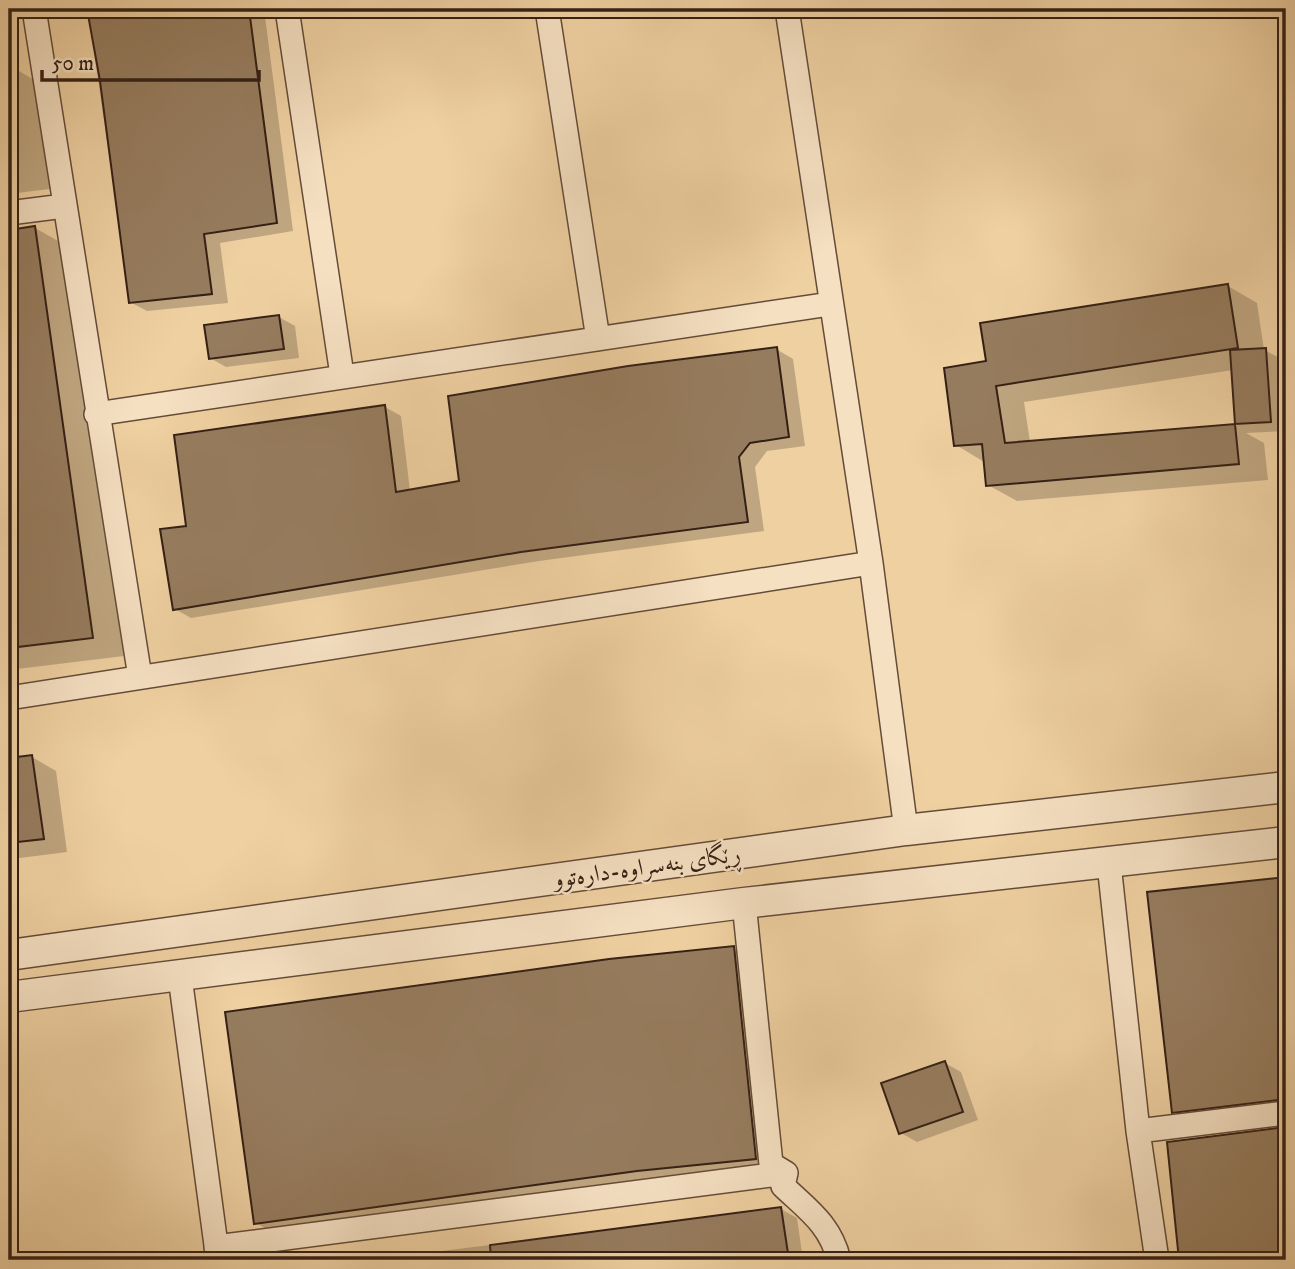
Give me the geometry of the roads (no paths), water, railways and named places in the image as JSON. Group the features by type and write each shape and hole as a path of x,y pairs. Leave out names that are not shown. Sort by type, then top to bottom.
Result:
{"street":[{"path":"34,9 96,414 140,677"},
{"path":"287,9 342,375"},
{"path":"547,9 598,339"},
{"path":"787,9 871,563 906,831"},
{"path":"9,213 64,206"},
{"path":"96,414 342,375 830,304"},
{"path":"9,698 871,563"},
{"name":"ڕێگای بنەسراوە-دارەتوو","path":"9,955 906,831 1286,787"},
{"name":"ڕێگای بنەسراوە-دارەتوو","path":"9,998 744,903 1286,842"},
{"path":"1109,864 1138,1131 1157,1260"},
{"path":"744,903 771,1164 786,1173"},
{"path":"208,927 214,972"},
{"path":"180,977 217,1254 786,1173"},
{"path":"1138,1131 1286,1113"},
{"path":"786,1173 783,1186 818,1216 829,1231 839,1260"}]}
